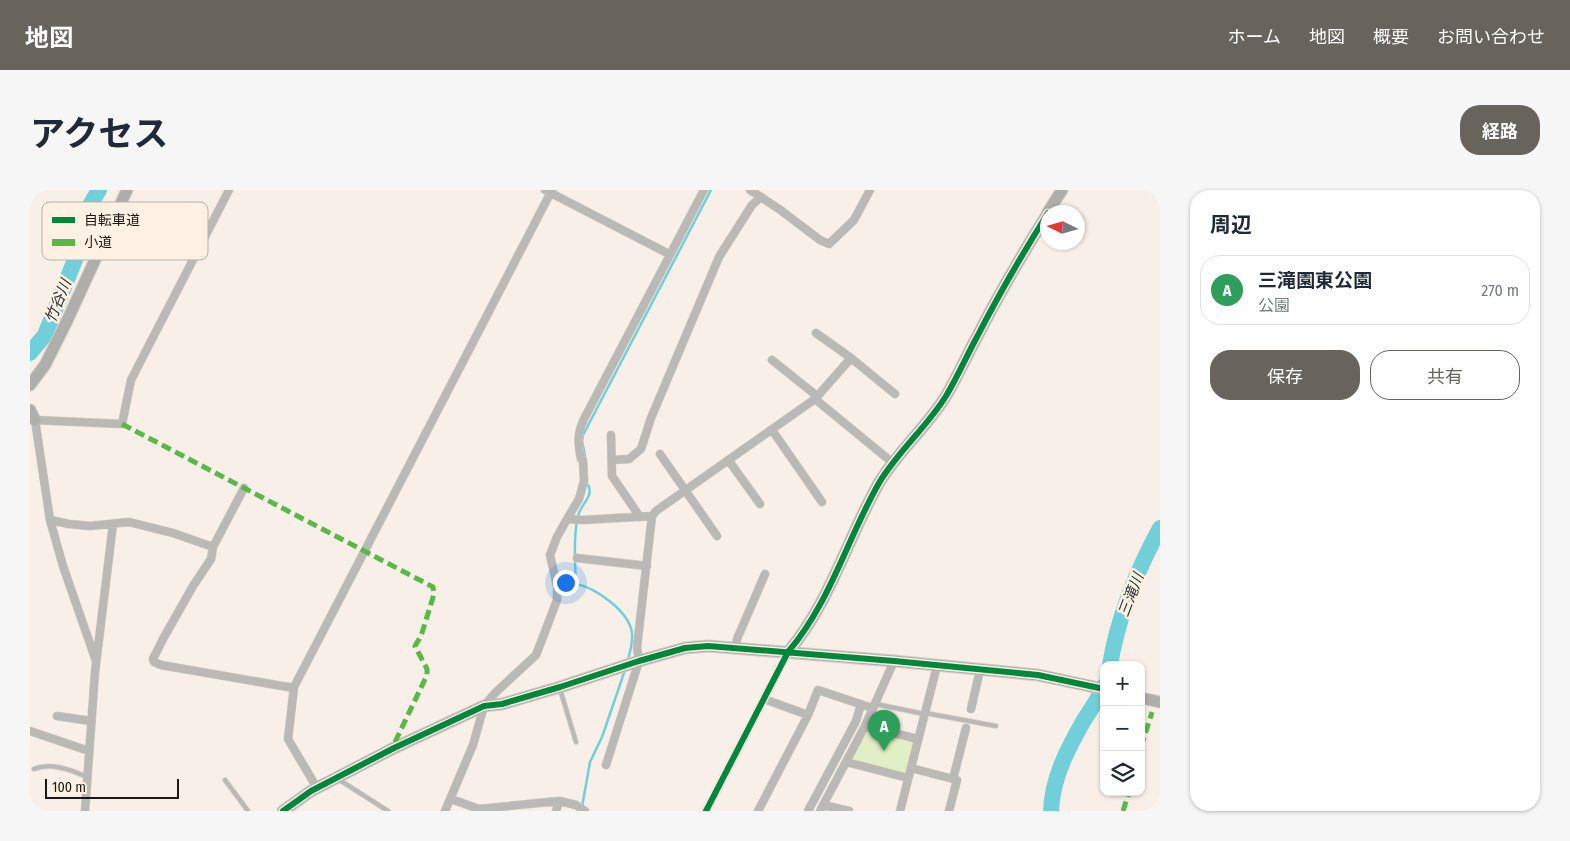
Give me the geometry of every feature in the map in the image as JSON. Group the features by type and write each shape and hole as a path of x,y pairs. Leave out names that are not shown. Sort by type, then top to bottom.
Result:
{"street":[{"path":"122,202 127,190"},
{"path":"208,229 228,190"},
{"path":"445,811 473,745 484,706 495,693 536,655 557,600 557,586 550,555 557,537 579,499 584,481 583,460 581,459 578,443 580,426 704,190"},
{"path":"750,190 820,240 829,244 854,220 870,190"},
{"path":"1053,205 1062,190"},
{"path":"317,788 288,740 294,687 549,191 669,254"},
{"path":"612,460 629,459 641,450 651,418 719,257 752,205 761,197"},
{"path":"706,811 788,652 816,614 868,504 893,463 925,426 946,395 1011,274 1040,226"},
{"path":"30,385 45,366 95,260"},
{"path":"96,661 63,566 50,520 32,415 122,424 131,380 192,260"},
{"path":"816,333 851,358 895,394"},
{"path":"606,765 636,662 652,516 656,511 816,398 851,358"},
{"path":"772,360 893,463"},
{"path":"772,430 822,502"},
{"path":"611,435 612,476 640,517"},
{"path":"660,454 717,536"},
{"path":"729,461 760,504"},
{"path":"244,488 213,548 211,559 193,586 163,639 154,657 154,662 170,667 294,687"},
{"path":"569,519 583,520 652,516"},
{"path":"50,520 82,525 135,523 183,536 213,548"},
{"path":"85,811 96,661 113,524"},
{"path":"577,558 647,566"},
{"path":"736,649 737,639 765,574"},
{"path":"284,811 317,788 336,778 394,748 484,706 502,704 685,648 708,646 894,661 1038,675 1100,688"},
{"path":"849,811 822,808 865,726 894,661"},
{"path":"900,811 937,666"},
{"path":"971,709 980,670"},
{"path":"758,811 808,715 818,690 873,706"},
{"path":"764,699 808,715"},
{"path":"1145,699 1159,701"},
{"path":"808,811 856,721 861,704"},
{"path":"57,716 91,722"},
{"path":"953,779 966,724"},
{"path":"865,726 918,738"},
{"path":"30,731 89,751"},
{"path":"846,762 908,778"},
{"path":"911,768 957,780 949,811"},
{"path":"451,799 479,809 559,801 576,805 585,811"},
{"path":"556,811 559,801"}],"lane":[{"path":"560,687 576,742"},
{"path":"873,706 925,713 966,724 996,726"},
{"path":"966,724 971,709"},
{"path":"34,769 50,766 87,777"},
{"path":"336,778 388,811"},
{"path":"224,780 248,811"}],"green space":[{"path":"868,729 912,740 914,744 906,771 903,774 852,760"}],"waterway":[{"name":"竹谷川","path":"92,202 99,190"},
{"path":"585,456 582,441 583,435 711,190"},
{"name":"竹谷川","path":"30,353 45,335 75,260"},
{"path":"588,485 589,496 579,513 576,528 576,584 602,595 625,617 632,633 628,660"},
{"name":"三滝川","path":"1111,661 1129,595 1143,561 1160,528"},
{"path":"582,807 590,762 602,737 625,670"},
{"name":"三滝川","path":"1051,811 1054,787 1067,752 1100,693"}],"marked path":[{"path":"122,424 433,587 434,594 421,636 415,646 427,669 427,675 395,742 394,748"},
{"path":"1145,734 1152,712"},
{"path":"1123,811 1128,796"}],"cycle path":[{"path":"706,811 788,652 803,633 827,592 879,483 946,396 1020,258 1040,226"},
{"path":"283,811 311,791 394,748 484,706 502,704 685,648 708,646 894,661 1038,675 1100,688"}],"place":[{"name":"三滝園東公園","path":"884,751"}]}
